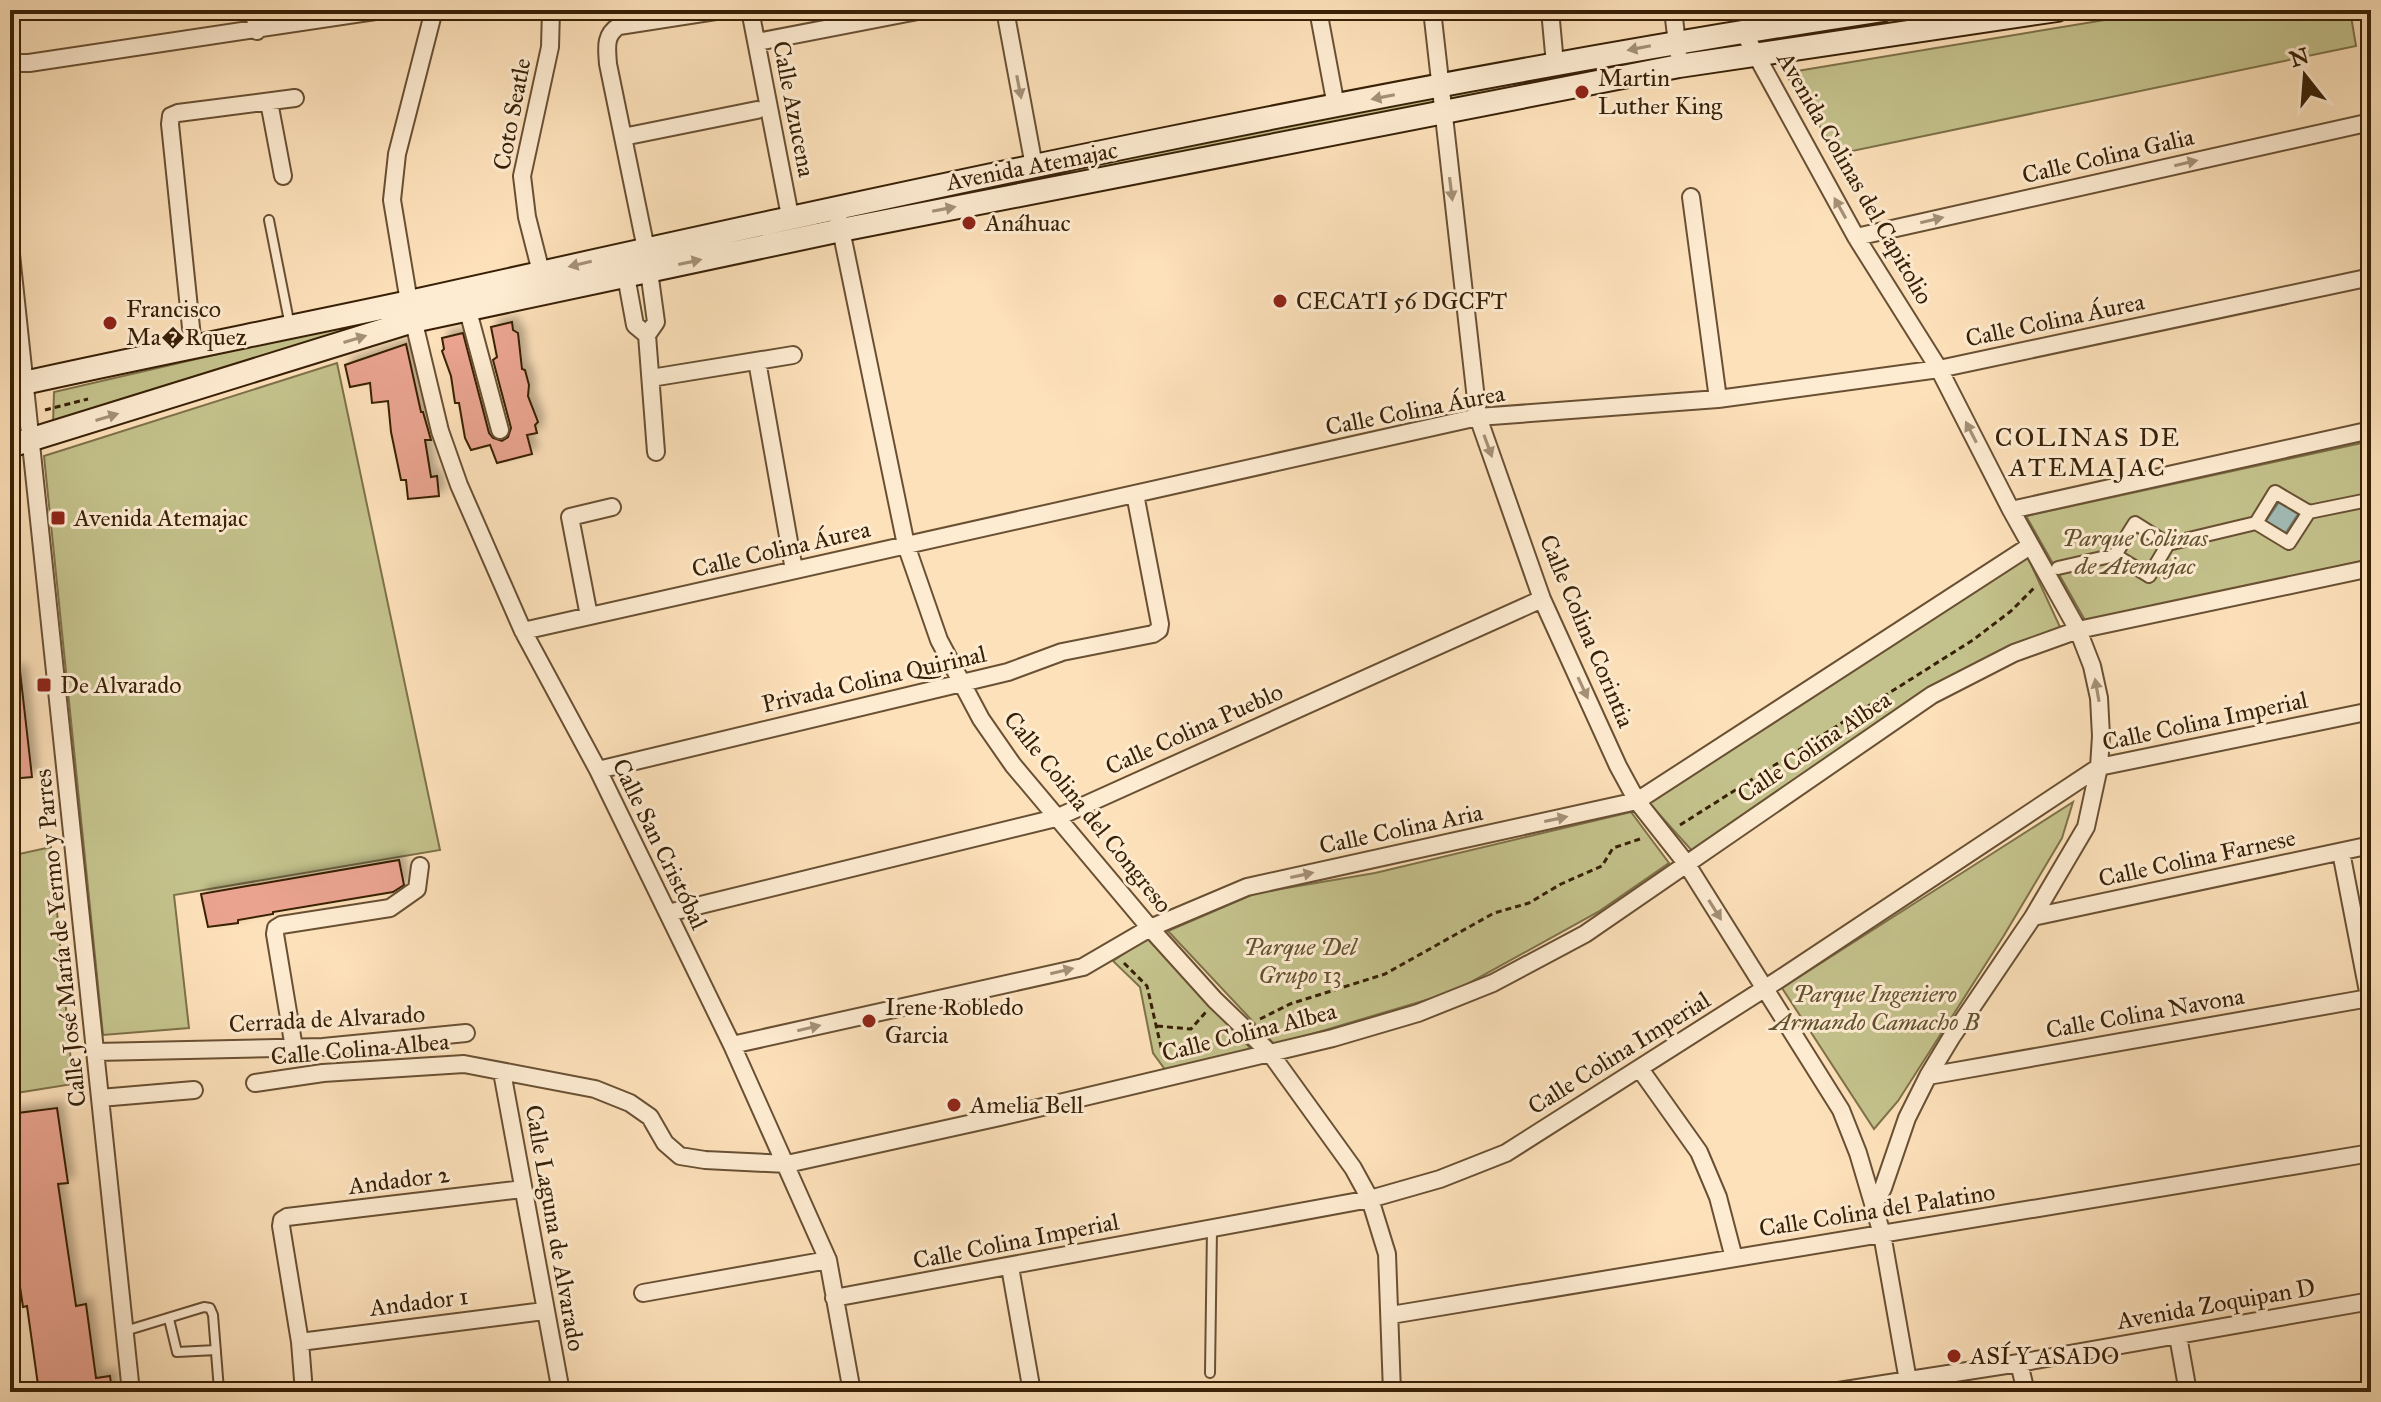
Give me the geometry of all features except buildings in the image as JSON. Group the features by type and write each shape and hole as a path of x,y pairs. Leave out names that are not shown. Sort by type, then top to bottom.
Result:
{"main road":[{"name":"Avenida Atemajac","path":"18,385 290,327 411,311 468,311 640,266 790,216 1555,64 1677,41 1882,10"},
{"name":"Avenida Atemajac","path":"10,446 411,311 541,272 640,266 841,230 1679,66 2057,10"}],"street":[{"path":"254,10 257,31"},
{"path":"10,63 29,63 257,31 382,10"},
{"name":"Calle San Cristóbal","path":"434,10 392,180 394,219 411,311 440,431 459,485 523,631 598,770 787,1164 828,1260 852,1392"},
{"name":"Coto Seatle","path":"541,272 527,217 522,176 550,47 551,10"},
{"path":"656,452 647,335 635,325 640,266 623,137 608,64 607,40 619,26 722,10"},
{"name":"Calle Azucena","path":"750,10 790,216"},
{"path":"757,42 878,14 923,10"},
{"path":"1005,10 1034,166"},
{"path":"1318,10 1336,106"},
{"name":"Calle Colina Corintia","path":"1432,10 1478,417 1542,599 1637,801 1686,863 1841,1110 1858,1153 1882,1234 1909,1386"},
{"path":"1550,10 1555,64"},
{"path":"1673,10 1679,66"},
{"name":"Avenida Colinas del Capitolio","path":"1743,31 1856,237 1939,369 2030,546 2078,630 2092,666 2099,698 2099,767 2086,827 2033,917 1928,1076 1907,1118 1883,1188 1873,1207"},
{"path":"193,347 171,116 295,98"},
{"path":"269,102 283,176"},
{"path":"623,137 757,110"},
{"name":"Calle Colina Galia","path":"1856,237 2371,122"},
{"path":"1691,197 1718,399"},
{"name":"Calle Colina del Congreso","path":"836,207 906,545 939,640 981,719 1013,765 1150,928 1215,1000 1270,1053 1342,1151 1370,1199 1387,1254 1392,1392"},
{"name":"Calle José María de Yermo y Parres","path":"10,245 18,385 32,441 131,1392"},
{"name":"Calle Colina Áurea","path":"523,631 1478,417 1718,399 1939,369 2371,277"},
{"path":"468,311 500,430"},
{"path":"651,378 793,355"},
{"path":"757,361 794,570"},
{"path":"2011,510 2371,430"},
{"path":"2256,523 2275,492 2309,512 2369,502 2371,480"},
{"name":"Privada Colina Quirinal","path":"598,770 1008,672 1062,652 1153,634 1159,630 1135,494"},
{"path":"589,616 570,517 612,507"},
{"path":"2058,568 2115,555 2149,576 2168,544 2256,523 2289,543 2309,512"},
{"path":"2115,555 2135,523 2168,544"},
{"name":"Calle Colina Aria","path":"732,1045 1083,967 1150,928 1247,887 1637,801 2030,546"},
{"name":"Calle Colina Albea","path":"255,1083 323,1073 464,1064 595,1089 630,1103 650,1117 665,1143 680,1156 787,1164 1333,1038 1418,1013 1493,983 1585,934 1932,695 2014,653 2078,630 2371,568"},
{"name":"Calle Colina Pueblo","path":"668,913 1056,818 1542,599"},
{"name":"Calle Colina Imperial","path":"834,1298 1370,1199 1440,1179 1506,1153 1765,989 2099,767 2371,711"},
{"name":"Calle Colina Farnese","path":"2033,917 2371,845"},
{"path":"2341,852 2370,1002"},
{"path":"294,1048 276,928 390,908 417,889 420,866"},
{"name":"Calle Colina Navona","path":"1928,1076 2370,1002"},
{"name":"Cerrada de Alvarado","path":"96,1052 323,1047 466,1033"},
{"path":"323,1047 323,1073"},
{"path":"1640,1069 1699,1152 1718,1197 1734,1258"},
{"name":"Calle Laguna de Alvarado","path":"502,1072 561,1392"},
{"path":"100,1098 194,1090"},
{"name":"Calle Colina del Palatino","path":"1391,1315 2371,1153"},
{"name":"Andador 2","path":"300,1342 282,1220 523,1189"},
{"path":"643,1293 828,1260"},
{"path":"1010,1267 1032,1392"},
{"name":"Avenida Zoquipan D","path":"1832,1392 1909,1386 2019,1363 2371,1301"},
{"name":"Andador 1","path":"300,1342 544,1311"},
{"path":"2178,1336 2188,1392"},
{"path":"300,1342 304,1392"},
{"path":"2019,1363 2026,1392"}],"lane":[{"path":"269,220 290,327"},
{"path":"1210,1373 1212,1228"},
{"path":"125,1331 204,1307 210,1308 219,1390"},
{"path":"169,1319 177,1352 216,1350"}],"path":[{"path":"1254,1022 1290,1004 1385,974 1494,913 1529,903 1561,884 1602,866 1613,848 1673,830 1973,640 2011,611 2040,582"},
{"path":"1119,957 1147,986 1166,1071"},
{"path":"1157,1026 1191,1029 1215,1000"}],"green space":[{"path":"1945,10 2075,10 1783,56 1771,45 1780,34"},
{"path":"2165,10 2350,10 2356,46 1838,154 1785,73"},
{"path":"1680,51 1686,57 858,216 860,207"},
{"path":"400,312 408,317 53,425 54,392"},
{"path":"337,363 440,850 174,895 189,1028 103,1035 44,456"},
{"name":"Parque Colinas de Atemajac","path":"2371,441 2371,559 2086,622 2026,516"},
{"path":"2028,558 2060,627 2003,652 1694,853 1649,803"},
{"name":"Parque Ingeniero Armando Camacho B","path":"2073,802 2062,838 2003,937 1898,1101 1874,1129 1782,988"},
{"name":"Parque Del Grupo 13","path":"1631,812 1669,863 1598,912 1453,992 1275,1045 1168,931 1256,893 1375,873"},
{"path":"51,847 73,1084 10,1094 10,856"},
{"name":"Parque Del Grupo 13","path":"1147,938 1253,1051 1166,1071 1153,1053 1140,987 1113,961"}],"water":[{"path":"2279,502 2298,514 2285,534 2266,521"}],"place":[{"name":"Martin Luther King","path":"1582,92"},
{"name":"Anáhuac","path":"969,223"},
{"name":"CECATI 56 DGCFT","path":"1280,301"},
{"name":"Francisco Ma�Rquez","path":"110,323"},
{"name":"Avenida Atemajac","path":"58,518"},
{"name":"De Alvarado","path":"44,685"},
{"name":"Irene Robledo Garcia","path":"869,1021"},
{"name":"Amelia Bell","path":"954,1105"},
{"name":"ASÍ Y ASADO","path":"1954,1356"}],"district":[{"name":"COLINAS DE ATEMAJAC","path":"2088,452"}]}
